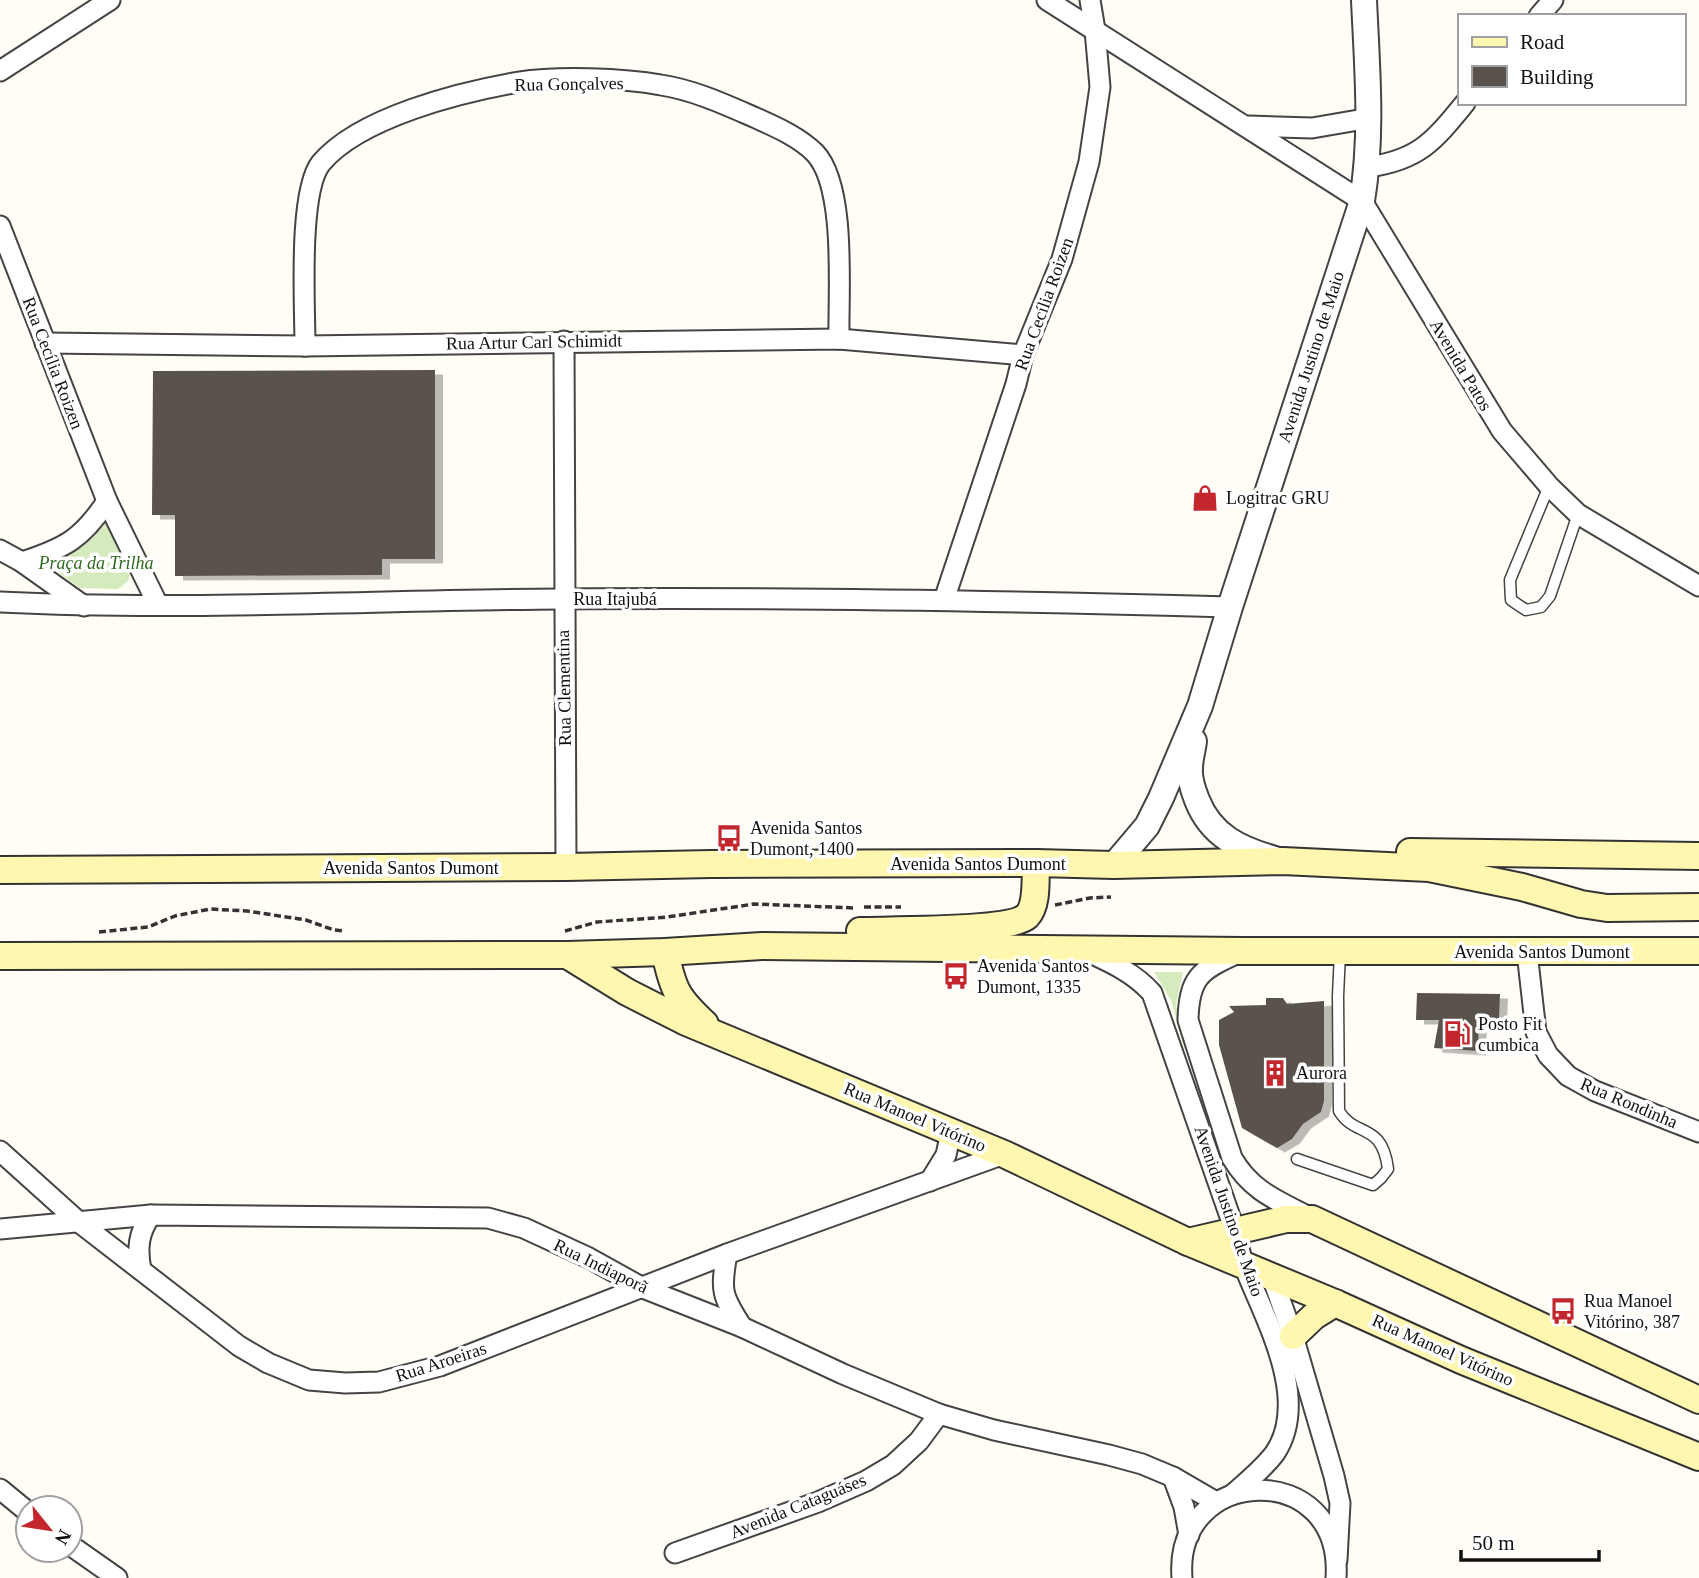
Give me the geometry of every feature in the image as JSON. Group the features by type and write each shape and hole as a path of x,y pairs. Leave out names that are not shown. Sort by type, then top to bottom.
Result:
{"main road":[{"path":"1363,864 1401,852 1699,856"},
{"name":"Avenida Santos Dumont","path":"0,870 711,864 1114,865 1283,861 1429,868 1607,908 1699,907"},
{"path":"762,946 855,931 1007,925 1018,922 1029,915 1036,863"},
{"name":"Avenida Santos Dumont","path":"0,956 564,943 665,952 762,946 1340,952 1699,951"},
{"name":"Rua Manoel Vitórino","path":"564,943 659,1010 1004,1154 1188,1242 1335,1303 1461,1360 1699,1457"},
{"name":"Rua Manoel Vitórino","path":"665,952 675,991 686,1006 714,1033"},
{"path":"1188,1242 1286,1219 1312,1219 1699,1400"},
{"path":"1293,1336 1314,1316 1335,1303"}],"street":[{"path":"0,71 110,0"},
{"name":"Avenida Patos","path":"1047,0 1362,201 1502,431 1549,486 1578,514 1699,586"},
{"name":"Rua Cecília Roizen","path":"944,600 1016,384 1023,355 1062,259 1089,162 1100,86 1090,0"},
{"name":"Avenida Justino de Maio","path":"1114,865 1147,826 1200,706 1362,201 1368,167 1370,118 1364,0"},
{"path":"1541,14 1553,0"},
{"name":"Rua Gonçalves","path":"305,346 304,264 309,202 313,179 321,164 351,137 418,108 468,93 521,82 596,79 662,85 718,101 783,131 816,154 829,180 837,215 839,339"},
{"path":"1368,167 1391,164 1416,154 1438,135 1463,105"},
{"path":"1244,126 1312,128 1370,118"},
{"name":"Rua Cecília Roizen","path":"0,226 107,500 158,605"},
{"name":"Rua Artur Carl Schimidt","path":"45,343 305,346 839,339 1023,355"},
{"name":"Rua Clementina","path":"564,341 566,867"},
{"path":"22,562 50,553 74,540 93,522 107,500"},
{"path":"0,550 85,606"},
{"name":"Rua Itajubá","path":"0,602 85,606 564,599 944,600 1230,607"},
{"name":"Avenida Justino de Maio","path":"1200,706 1190,770 1193,791 1202,811 1227,841 1283,861"},
{"name":"Avenida Justino de Maio","path":"1084,950 1123,968 1141,980 1152,993 1235,1231 1243,1265 1273,1332 1284,1371 1288,1406 1285,1428 1277,1450 1260,1471 1197,1520 1189,1535"},
{"path":"1243,951 1211,965 1199,976 1188,1002 1188,1020 1231,1158 1254,1188 1312,1219"},
{"name":"Rua Rondinha","path":"1527,952 1536,1032 1548,1055 1568,1076 1595,1091 1699,1132"},
{"path":"930,1181 946,1155 951,1132"},
{"name":"Rua Aroeiras","path":"0,1151 80,1223 239,1346 268,1363 309,1380 345,1383 379,1382 440,1366 727,1254 1004,1154"},
{"path":"141,1270 137,1252 139,1237 151,1215"},
{"name":"Rua Indiaporã","path":"0,1228 151,1215 488,1218 524,1228 589,1258 643,1288 742,1327 843,1374 939,1413 994,1430 1142,1464 1224,1498"},
{"path":"727,1254 723,1289 725,1301 742,1327"},
{"name":"Avenida Justino de Maio","path":"1272,1277 1293,1336 1334,1476 1340,1503 1337,1569"},
{"name":"Avenida Cataguáses","path":"675,1553 818,1502 866,1481 893,1465 919,1441 939,1413"},
{"path":"1173,1477 1184,1507 1189,1535 1180,1573"},
{"path":"0,1489 14,1500"},
{"path":"1224,1498 1262,1489 1286,1494 1306,1505 1324,1522 1333,1540 1337,1569"},
{"path":"84,1555 117,1578"}],"lane":[{"path":"1549,486 1510,580 1511,600 1527,610 1541,607 1550,596 1578,514"},
{"path":"1297,1159 1373,1185 1388,1169 1385,1149 1372,1134 1342,1117 1339,1111 1340,952"}],"path":[{"path":"1031,908 1111,897"},
{"path":"564,943 597,922 667,917 754,904 817,908 877,905 906,908"},
{"path":"94,933 148,927 175,916 210,909 247,911 306,920 346,932"}],"green space":[{"name":"Praça da Trilha","path":"105,520 129,574 129,580 118,589 80,588 47,564 74,548"},
{"path":"1154,972 1183,972 1176,1004 1185,1051 1171,1000"}],"building":[{"path":"435,370 435,559 382,559 382,575 175,576 175,515 152,515 153,371"},
{"name":"Posto Fit cumbica","path":"1417,993 1500,994 1499,1019 1479,1020 1478,1051 1434,1048 1439,1020 1416,1020"},
{"name":"Aurora","path":"1266,998 1283,998 1287,1004 1324,1001 1324,1101 1321,1112 1303,1124 1292,1139 1277,1148 1242,1128 1219,1045 1219,1020 1234,1012 1229,1006 1266,1005"}],"place":[{"name":"Logitrac GRU","path":"1205,498"},
{"name":"Avenida Santos Dumont, 1400","path":"729,838"},
{"name":"Avenida Santos Dumont, 1335","path":"956,976"},
{"name":"Posto Fit cumbica","path":"1457,1034"},
{"name":"Aurora","path":"1275,1073"},
{"name":"Rua Manoel Vitórino, 387","path":"1563,1311"}]}
